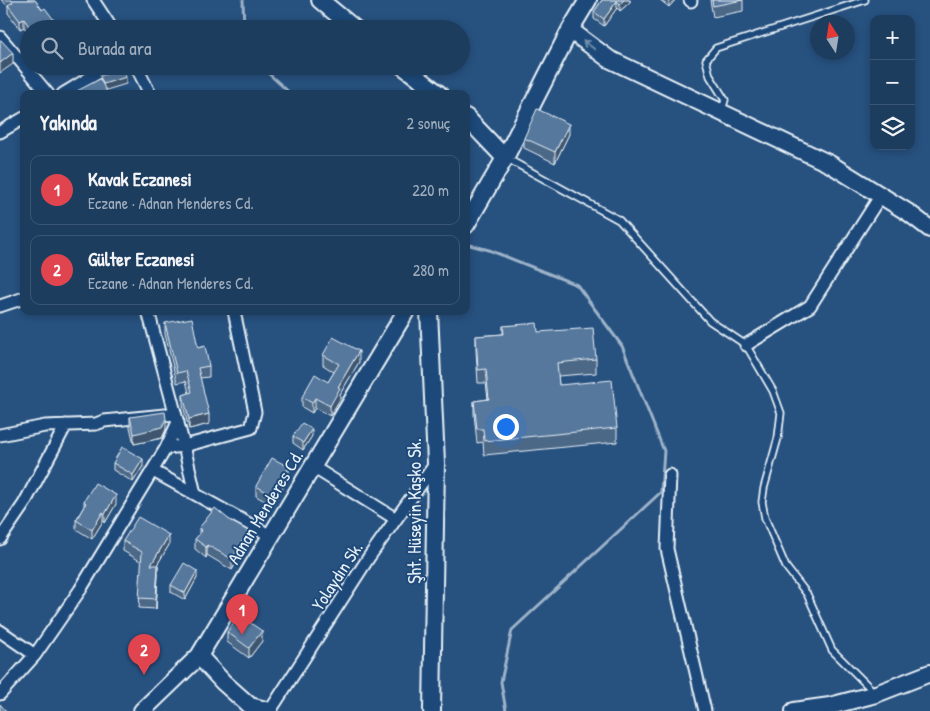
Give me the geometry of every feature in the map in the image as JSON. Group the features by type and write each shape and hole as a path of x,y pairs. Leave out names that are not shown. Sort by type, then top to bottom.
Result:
{"street":[{"path":"93,0 106,20"},
{"path":"320,0 344,20"},
{"path":"470,218 505,158 570,30 588,0"},
{"path":"570,30 609,59 830,164 930,229"},
{"path":"0,37 20,61"},
{"path":"32,75 45,90"},
{"path":"70,90 94,75"},
{"path":"140,75 148,90"},
{"path":"415,75 434,90"},
{"path":"0,132 20,120"},
{"path":"470,120 505,158"},
{"path":"746,345 810,306 881,196"},
{"path":"0,306 20,299"},
{"path":"149,315 195,494"},
{"path":"166,448 184,446 251,428 255,412 235,315"},
{"name":"Adnan Menderes Cd.","path":"142,711 200,656 404,315"},
{"name":"Şht. Hüseyin Kaşko Sk.","path":"429,315 436,463 432,711"},
{"path":"0,435 45,426 176,418"},
{"path":"0,694 35,655 80,590 166,448 176,418"},
{"path":"0,539 24,504 66,425"},
{"name":"Yolaydın Sk.","path":"270,711 369,557 436,463"},
{"path":"313,467 396,519"},
{"path":"153,470 271,536"},
{"path":"670,475 667,549 705,711"},
{"path":"0,631 35,655"},
{"path":"200,656 223,682 250,706 270,711"},
{"path":"794,711 830,706 876,694 930,673"}],"lane":[{"path":"722,112 725,100 710,76 706,60 716,48 865,0"},
{"path":"505,158 620,220 710,321 746,345 773,391 781,413 778,438 764,488 762,502 765,518 786,567 807,594 832,650 876,694"}],"building":[{"path":"11,0 35,0 42,10 45,8 54,20 24,19 20,21 8,5 13,2"},
{"path":"602,0 624,0 620,4 617,1 604,19 594,12"},
{"path":"712,0 743,0 713,6"},
{"path":"0,40 13,53 0,63"},
{"path":"125,75 126,77 103,84 100,76"},
{"path":"100,79 106,90 79,90"},
{"path":"537,109 569,124 555,152 524,138"},
{"path":"192,318 198,348 205,346 209,366 198,368 209,414 189,419 183,395 192,392 186,371 177,373 165,323"},
{"path":"537,323 538,332 593,328 596,359 557,363 559,385 612,380 617,428 484,441 483,429 477,429 474,401 489,399 486,369 478,370 476,336 504,334 503,326"},
{"path":"333,337 359,351 338,387 340,388 330,406 315,398 312,403 302,397 315,374 328,382 339,364 323,355"},
{"path":"165,412 166,419 162,427 134,434 130,417"},
{"path":"302,423 312,429 303,443 293,436"},
{"path":"122,447 143,459 133,475 113,463"},
{"path":"272,458 289,467 272,495 256,486"},
{"path":"95,483 116,495 105,514 103,512 92,530 76,520 86,503 84,501"},
{"path":"215,508 232,522 248,531 232,559 207,545 206,547 195,539 202,531 199,528"},
{"path":"138,517 169,535 151,565 158,565 156,599 139,598 142,552 123,541"},
{"path":"184,563 197,571 185,593 171,585"},
{"path":"239,615 262,631 249,648 227,632"},
{"path":"0,704 6,711 0,711"}],"waterway":[{"path":"243,0 244,20"},
{"path":"270,75 287,90"},
{"path":"470,245 489,250 577,285 622,346 664,451 661,492 512,630 501,682 506,711"}],"place":[{"name":"Kavak Eczanesi","path":"242,635"},
{"name":"Gülter Eczanesi","path":"144,675"}]}
